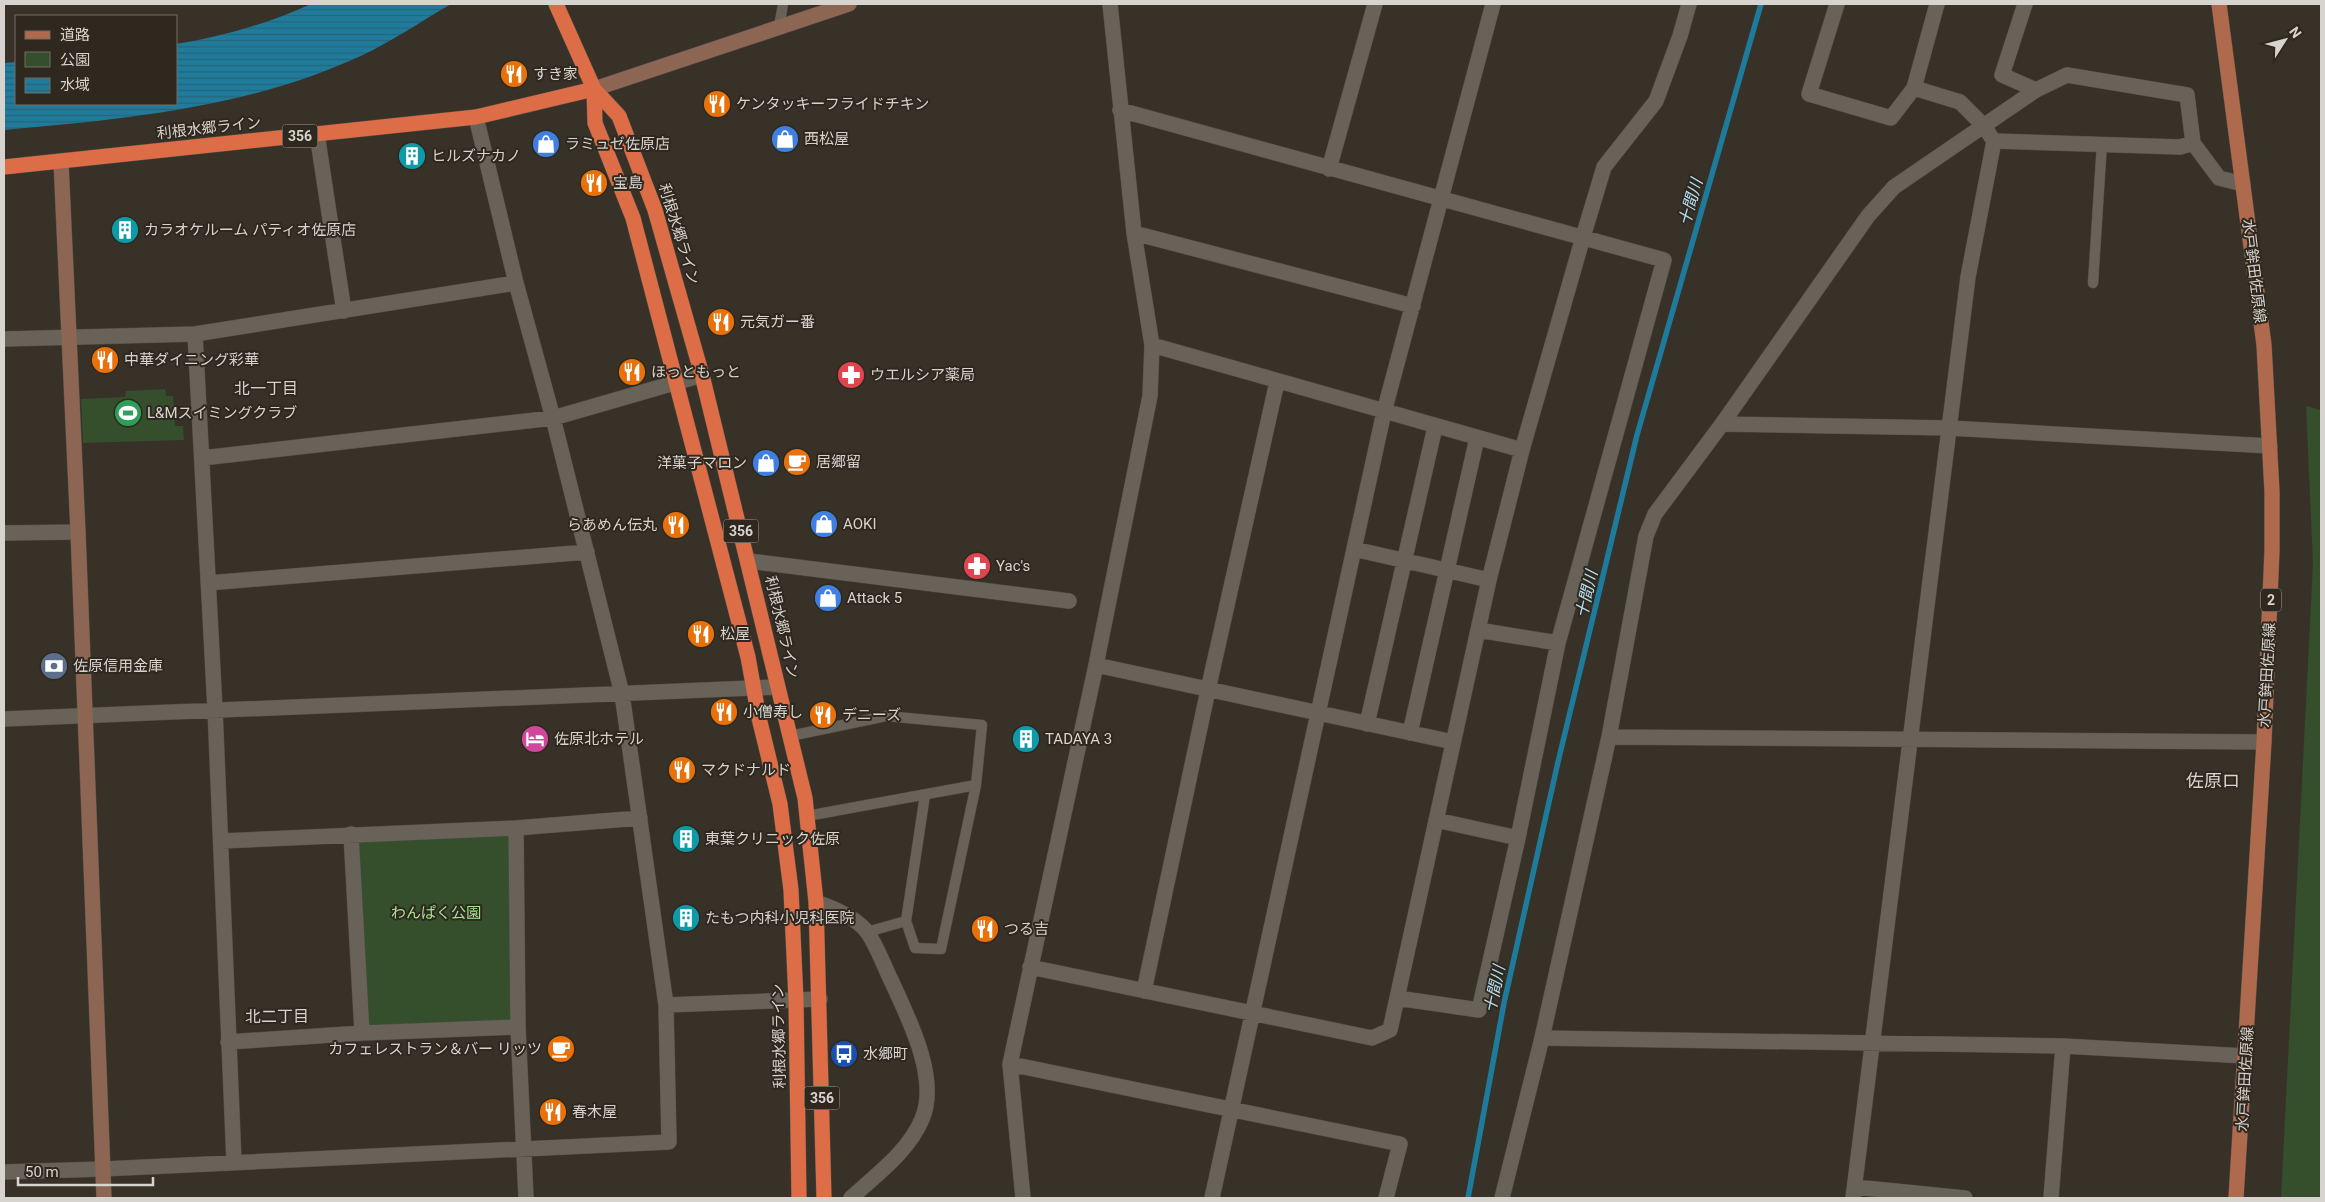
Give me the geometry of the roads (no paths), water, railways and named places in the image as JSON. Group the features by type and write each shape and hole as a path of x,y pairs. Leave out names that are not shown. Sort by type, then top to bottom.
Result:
{"highway":[{"name":"356","path":"556,4 594,89"},
{"name":"利根水郷ライン","path":"4,166 61,162 476,117 594,89"},
{"name":"利根水郷ライン","path":"594,89 619,116 656,210 702,375 749,561 807,816 816,902 824,1198"},
{"name":"利根水郷ライン","path":"594,89 595,123 633,218 748,657 753,688 780,804 791,890 796,1000 799,1198"}],"main road":[{"name":"水戸鉾田佐原線","path":"2219,4 2264,345 2270,446 2272,550 2264,742 2236,1198"}],"street":[{"path":"594,89 849,4"},
{"path":"1023,1198 1010,1064 1096,665 1150,396 1152,345 1134,233 1110,4"},
{"path":"1329,169 1375,4"},
{"path":"1212,1198 1384,412 1494,4"},
{"path":"1030,967 1372,1038 1390,1030 1489,580 1522,450 1583,237 1604,167 1656,101 1680,36 1689,4"},
{"path":"1837,4 1809,94 1891,118 1914,88 1937,4"},
{"path":"2024,4 2002,75 2036,90"},
{"path":"1502,1198 1542,1038 1609,737 1646,536 1655,514 1722,424 1868,216 1894,187 2036,90 2067,75 2187,95 2193,143 2219,178 2243,184"},
{"path":"1914,88 1960,102 1983,125 1994,141 1968,277 1854,1193 1965,1198"},
{"path":"1120,110 1664,260 1558,643 1518,838 1479,1010 1397,998"},
{"path":"4,1172 669,1142 666,1004 622,694 588,552 516,283 476,117"},
{"path":"318,134 344,311"},
{"path":"1994,141 2180,147 2193,143"},
{"path":"61,162 70,338 104,1198"},
{"path":"1134,233 1413,306"},
{"path":"4,339 195,334 516,283"},
{"path":"195,334 215,709 234,1162"},
{"path":"1152,345 1522,450"},
{"path":"202,458 553,418 702,375"},
{"path":"1144,992 1208,690 1278,382"},
{"path":"1722,424 1949,428 2270,446"},
{"path":"1367,724 1436,426"},
{"path":"1410,733 1477,438"},
{"path":"4,533 78,532"},
{"path":"1354,549 1489,580"},
{"path":"208,582 588,552"},
{"path":"749,561 1069,601"},
{"path":"1478,630 1558,643"},
{"path":"1096,665 1453,742"},
{"path":"4,719 777,687"},
{"path":"1609,737 2264,742"},
{"path":"221,841 516,828 640,818"},
{"path":"1436,820 1518,838"},
{"path":"516,828 518,1027 526,1198"},
{"path":"351,834 362,1033"},
{"path":"816,902 840,911 867,932 918,1038 928,1099 923,1118 914,1136 852,1198"},
{"path":"666,1004 820,999"},
{"path":"228,1042 362,1033 518,1027"},
{"path":"1542,1038 2063,1046 2246,1056"},
{"path":"2051,1198 2063,1046"},
{"path":"1010,1064 1400,1144 1386,1198"}],"lane":[{"path":"780,27 783,4"},
{"path":"2093,283 2102,143"},
{"path":"790,736 886,716 982,725 976,785 942,949 915,948 906,921 925,795"},
{"path":"807,816 976,785"},
{"path":"867,932 906,921"}],"water":[{"path":"311,4 451,4 373,50 329,69 284,85 239,97 145,115 4,130 4,63 15,62 15,105 178,105 178,44 211,37 279,17"}],"waterway":[{"name":"十間川","path":"1468,1198 1504,1003 1558,762 1637,435 1761,4"}],"place":[{"name":"すき家","path":"514,74"},
{"name":"ケンタッキーフライドチキン","path":"717,104"},
{"name":"西松屋","path":"785,139"},
{"name":"ラミュゼ佐原店","path":"546,144"},
{"name":"ヒルズナカノ","path":"412,156"},
{"name":"宝島","path":"594,183"},
{"name":"カラオケルーム パティオ佐原店","path":"125,230"},
{"name":"元気ガー番","path":"721,322"},
{"name":"中華ダイニング彩華","path":"105,360"},
{"name":"ほっともっと","path":"632,372"},
{"name":"ウエルシア薬局","path":"851,375"},
{"name":"L&Mスイミングクラブ","path":"128,413"},
{"name":"居郷留","path":"797,462"},
{"name":"洋菓子マロン","path":"766,463"},
{"name":"AOKI","path":"824,524"},
{"name":"らあめん伝丸","path":"676,525"},
{"name":"Yac's","path":"977,566"},
{"name":"Attack 5","path":"828,598"},
{"name":"松屋","path":"701,634"},
{"name":"佐原信用金庫","path":"54,666"},
{"name":"小僧寿し","path":"724,712"},
{"name":"デニーズ","path":"823,715"},
{"name":"佐原北ホテル","path":"535,739"},
{"name":"TADAYA 3","path":"1026,739"},
{"name":"マクドナルド","path":"682,770"},
{"name":"東葉クリニック佐原","path":"686,839"},
{"name":"たもつ内科小児科医院","path":"686,918"},
{"name":"つる吉","path":"985,929"},
{"name":"カフェレストラン＆バー リッツ","path":"561,1049"},
{"name":"水郷町","path":"844,1054"},
{"name":"春木屋","path":"553,1112"}],"district":[{"name":"北一丁目","path":"266,388"},
{"name":"佐原ロ","path":"2213,781"},
{"name":"北二丁目","path":"277,1016"}],"park label":[{"name":"わんぱく公園","path":"436,913"}]}
